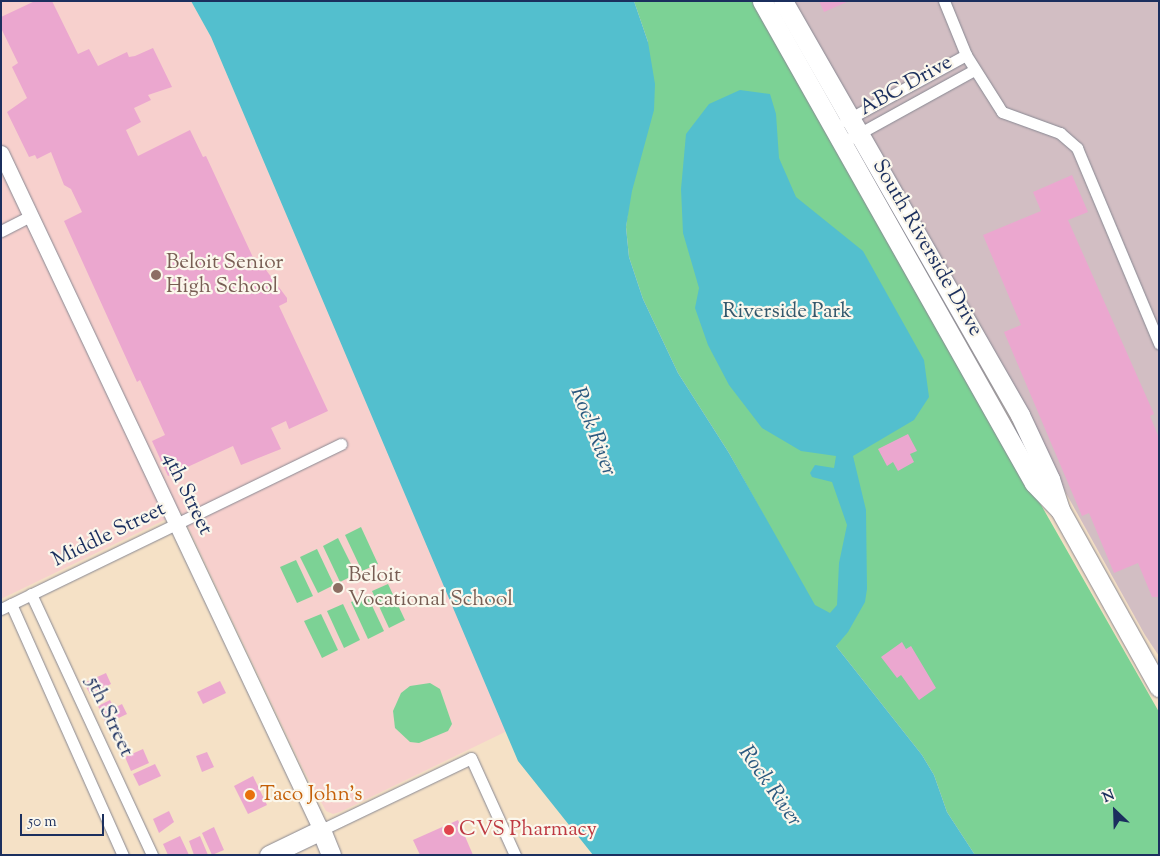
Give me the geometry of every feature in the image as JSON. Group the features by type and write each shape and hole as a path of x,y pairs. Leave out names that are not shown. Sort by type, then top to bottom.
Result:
{"main road":[{"name":"South Riverside Drive","path":"762,1 845,131"},
{"name":"South Riverside Drive","path":"784,1 845,131 1034,483 1060,510 1157,681"},
{"path":"269,855 321,830"},
{"name":"4th Street","path":"321,830 332,855"}],"street":[{"name":"ABC Drive","path":"845,131 974,70 944,1"},
{"name":"ABC Drive","path":"845,131 966,55"},
{"path":"974,70 1002,112 1060,133 1078,148 1159,343"},
{"name":"4th Street","path":"1,153 321,830"},
{"path":"1,231 30,217"},
{"name":"Middle Street","path":"6,606 341,444"},
{"name":"5th Street","path":"31,594 152,855"},
{"name":"5th Street","path":"6,606 123,855"},
{"path":"321,830 471,758 515,855"}],"shaded area":[{"name":"Beloit Senior High School","path":"1,1 191,1 211,37 507,731 340,812 333,814 326,811 303,769 181,512 1,599"},
{"path":"792,1 1159,1 1159,656 1145,635"}],"green space":[{"name":"Riverside Park","path":"634,1 754,1 1159,712 1159,855 975,855 947,812 934,775 922,755 836,646 729,453 678,373 643,299 629,257 626,227 648,42"},
{"path":"361,527 378,564 362,571 345,535"},
{"path":"338,538 356,574 340,582 323,546"},
{"path":"317,549 334,585 318,593 300,557"},
{"path":"296,560 313,596 297,603 280,567"},
{"path":"388,584 405,620 389,628 372,591"},
{"path":"367,595 384,631 368,639 351,602"},
{"path":"343,604 360,640 344,648 327,611"},
{"path":"321,614 338,650 322,658 304,621"},
{"path":"430,683 440,689 452,724 448,731 419,743 410,742 395,728 393,711 401,693 410,686"}],"water":[{"name":"Rock River","path":"191,1 634,1 648,42 655,84 654,110 632,191 626,227 629,257 643,299 678,373 729,453 815,605 830,613 837,605 839,563 847,525 832,482 812,477 810,473 815,465 834,468 836,456 801,451 762,428 729,385 708,345 695,308 699,288 683,233 681,189 686,134 709,104 740,90 770,94 776,114 779,158 796,197 863,251 924,360 929,397 914,420 853,456 866,510 867,589 865,602 848,632 836,646 922,755 934,775 947,812 975,855 593,855 518,761 211,37"}],"building":[{"path":"35,1 52,1 78,54 89,49 98,66 127,52 129,57 153,48 172,87 148,95 151,100 134,108 141,122 126,130 138,156 190,130 203,157 206,156 257,266 266,270 287,298 287,302 279,306 328,411 289,429 286,421 271,428 281,449 241,465 233,446 168,476 152,441 165,435 140,380 137,382 64,221 82,212 71,189 64,185 51,152 37,159 35,155 29,157 7,112 27,98 12,67 18,63 1,28 1,17"},
{"path":"819,1 849,1 824,12"},
{"path":"1072,175 1088,212 1068,220 1154,414 1150,416 1159,438 1159,597 1152,597 1138,563 1114,573 1089,513 1082,516 1004,332 1021,325 983,235 1041,211 1033,192"},
{"path":"908,434 917,451 910,454 914,462 898,471 893,462 887,466 878,449"},
{"path":"902,642 906,649 911,646 936,688 919,700 901,675 897,678 881,657"},
{"path":"106,673 111,684 90,694 84,683"},
{"path":"220,681 226,693 203,704 197,692"},
{"path":"110,700 114,708 122,704 127,714 106,724 98,706"},
{"path":"143,749 149,763 131,771 125,757"},
{"path":"207,752 214,767 202,772 196,756"},
{"path":"155,764 161,776 139,786 133,774"},
{"name":"Taco John's","path":"253,776 267,805 248,814 234,786"},
{"path":"169,811 174,822 159,833 153,819"},
{"name":"CVS Pharmacy","path":"458,820 473,855 420,855 413,840"},
{"path":"214,827 224,850 212,855 202,833"},
{"path":"180,836 189,855 168,855 163,844"},
{"path":"200,836 208,855 194,855 189,841"}],"place":[{"name":"Beloit Senior High School","path":"156,275"},
{"name":"Beloit Vocational School","path":"338,588"},
{"name":"Taco John's","path":"250,795"},
{"name":"CVS Pharmacy","path":"449,830"}]}
